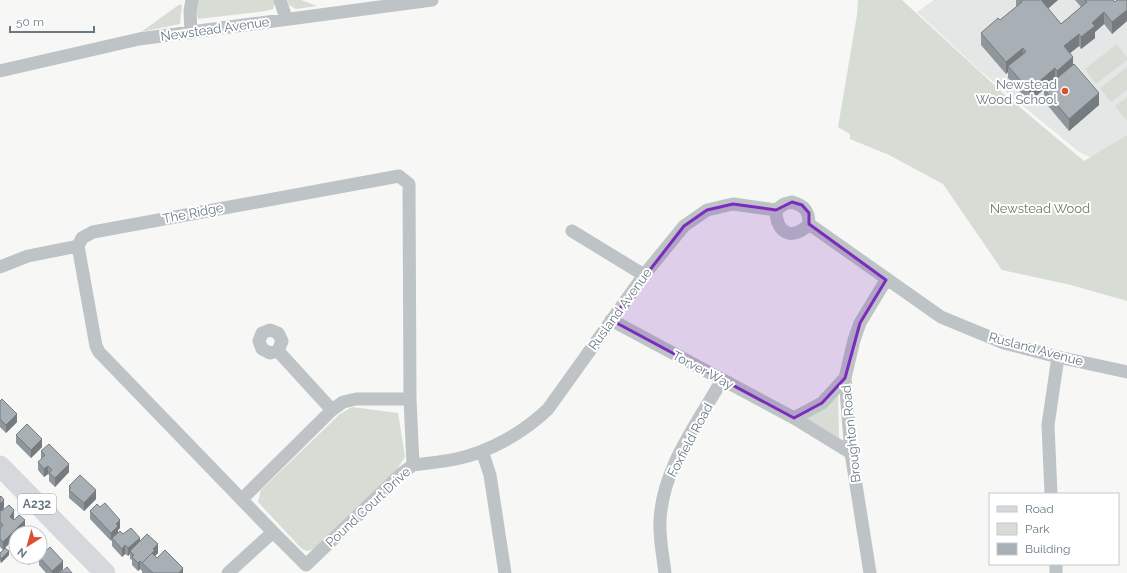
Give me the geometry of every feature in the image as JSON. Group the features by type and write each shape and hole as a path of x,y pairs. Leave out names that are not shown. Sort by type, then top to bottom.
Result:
{"main road":[{"name":"A232","path":"0,466 105,573"}],"street":[{"path":"191,33 190,11 192,0"},
{"path":"280,0 286,18"},
{"name":"Newstead Avenue","path":"0,71 139,39 191,33 286,18 432,0"},
{"name":"The Ridge","path":"78,246 82,238 93,232 399,176 409,184 410,399"},
{"path":"792,202 802,205 809,213 809,224 803,231 792,234 782,230 776,220 776,210 784,204 792,202"},
{"name":"Rusland Avenue","path":"413,465 457,459 482,451 531,425 548,409 644,274 684,226 707,210 733,204 776,210"},
{"name":"Rusland Avenue","path":"809,224 940,317 1004,343 1058,357 1127,372"},
{"path":"572,231 644,274"},
{"path":"0,267 28,256 78,246 96,346 100,352 242,499 332,410 343,402 356,399 410,399"},
{"name":"Broughton Road","path":"870,573 851,453 845,378 854,340 860,323 886,280"},
{"name":"Torver Way","path":"611,320 794,418 851,453"},
{"path":"278,351 332,410"},
{"path":"1051,493 1048,425 1058,357"},
{"path":"794,418 822,403 845,378"},
{"name":"Foxfield Road","path":"665,573 660,522 668,478 678,457 722,380"},
{"name":"Pound Court Drive","path":"242,499 310,569 401,474 413,465 410,399"},
{"path":"482,451 490,475 505,573"},
{"path":"228,573 273,532"}],"highlighted area":[{"path":"792,202 802,205 809,213 809,224 886,280 860,323 845,378 822,403 794,418 611,320 684,226 707,210 733,204 776,210"}],"shaded area":[{"name":"Newstead Wood School","path":"934,0 1127,0 1127,135 1092,158 1079,152 979,70 917,12"}],"green space":[{"path":"198,0 273,0 275,3 273,9 266,11 198,19 196,11"},
{"path":"287,0 301,0 317,6 296,9 289,5"},
{"name":"Newstead Wood","path":"858,0 902,0 1004,94 1084,161 1127,135 1127,301 1071,285 1002,270 943,184 889,155 850,139 850,134 838,127 857,15"},
{"path":"180,4 182,6 180,24 141,32"},
{"path":"1117,44 1127,57 1127,60 1096,84 1085,69"},
{"path":"1127,67 1127,90 1111,102 1100,88"},
{"path":"1127,97 1127,119 1126,120 1115,106"},
{"path":"838,391 839,438 806,419"},
{"path":"352,407 398,413 405,457 397,469 314,549 307,551 302,549 258,502 261,490 340,414"}],"building":[{"path":"1021,0 1044,0 1042,1 1061,24 1087,2 1085,0 1113,0 1115,2 1117,0 1127,0 1127,10 1112,22 1104,12 1092,23 1095,26 1081,37 1079,34 1064,46 1073,57 1057,71 1055,68 1029,90 1008,66 1026,52 1023,48 1006,62 981,33 998,18 1000,20 1022,2"},
{"path":"1074,64 1099,93 1069,119 1044,89"},
{"path":"2,399 17,414 6,425 0,419 0,401"},
{"path":"27,424 42,439 31,450 16,435"},
{"path":"49,444 69,464 55,478 49,473 52,470 48,466 44,469 38,462 45,455 41,451"},
{"path":"80,475 96,490 84,503 69,490 71,488 69,486"},
{"path":"1,496 4,500 0,504 0,497"},
{"path":"105,503 120,520 116,524 118,526 111,533 90,511 97,504 100,507"},
{"path":"9,505 14,510 10,517 14,520 19,515 25,520 20,525 8,525 8,537 3,542 0,539 0,529 3,525 0,522 0,511"},
{"path":"131,528 140,538 128,548 125,545 122,549 112,538 120,531 123,534"},
{"path":"147,534 158,544 153,549 155,550 142,563 140,561 138,563 132,557 134,555 130,551"},
{"path":"50,547 63,561 52,571 46,565 48,565 48,549"},
{"path":"5,548 8,550 1,559 0,553"},
{"path":"165,550 183,568 179,573 153,573 142,563 152,553 157,558"},
{"path":"67,567 72,573 60,573"}],"place":[{"name":"Newstead Wood School","path":"1065,91"}]}
